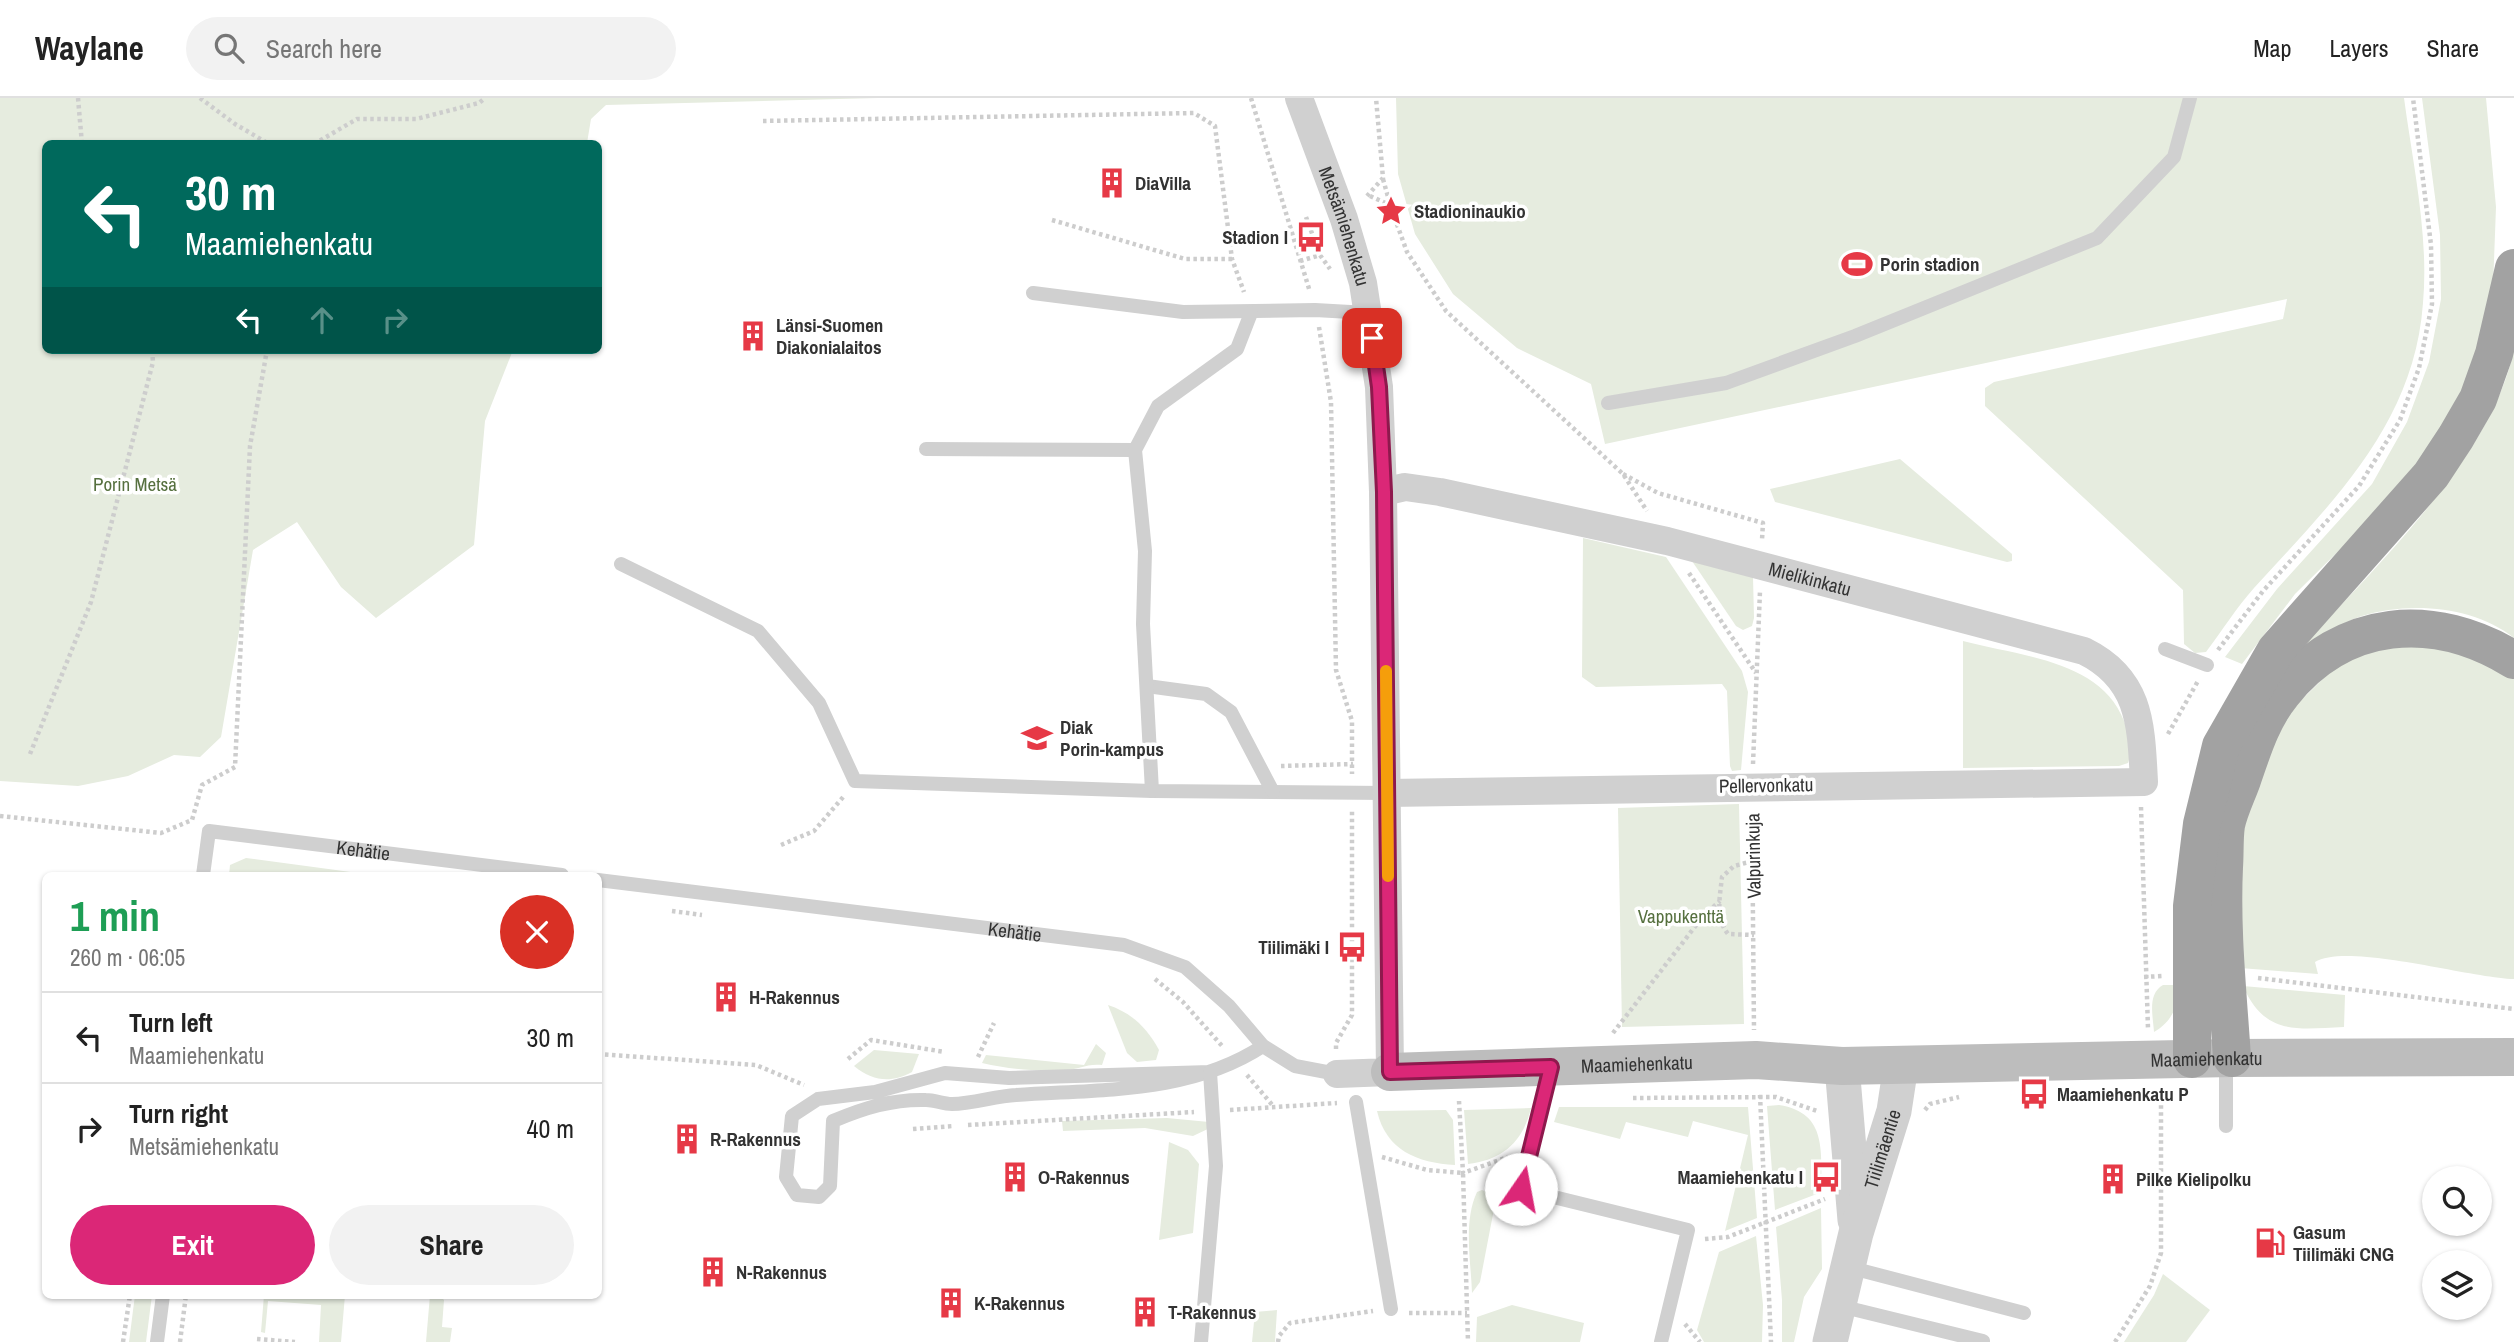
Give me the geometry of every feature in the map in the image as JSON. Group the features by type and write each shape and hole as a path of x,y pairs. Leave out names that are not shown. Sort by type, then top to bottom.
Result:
{"highway":[{"path":"2216,1059 2209,976 2192,906 2202,824 2221,746 2276,650 2310,608 2414,494 2456,437 2478,399 2494,354 2514,268"},
{"path":"2209,976 2222,906 2226,825 2261,728 2281,695 2306,668 2331,651 2361,636 2395,628 2427,628 2458,633 2490,645 2514,660"}],"main road":[{"name":"Maamiehenkatu","path":"1390,1072 1756,1060 1842,1066 2514,1057"}],"street":[{"name":"Metsämiehenkatu","path":"1298,98 1344,219 1368,313 1379,387 1384,492 1390,1072"},
{"name":"Mielikinkatu","path":"1384,492 1405,487 1440,492 1667,541 2084,651 2107,662 2120,676 2136,706 2142,730 2144,782"},
{"name":"Pellervonkatu","path":"1387,793 1752,785 2144,782"},
{"name":"Tiilimäentie","path":"1830,1342 1856,1233 1894,1111 1901,1065"},
{"name":"Tiilimäentie","path":"1842,1066 1856,1233"},
{"name":"Kehätie","path":"1337,1074 1390,1072"}],"lane":[{"path":"1608,403 1726,383 1855,336 2097,237 2174,157 2190,98"},
{"path":"1033,293 1183,312 1315,310 1368,313"},
{"path":"1152,791 1143,624 1145,551 1135,450 1158,406 1237,349 1251,313"},
{"path":"926,449 1135,450"},
{"path":"621,564 758,631 819,703 855,781 1152,791 1387,793"},
{"path":"2165,649 2207,665"},
{"path":"1147,686 1206,694 1231,712 1273,792"},
{"name":"Kehätie","path":"203,872 209,831 538,872"},
{"name":"Kehätie","path":"602,880 1124,945 1185,967 1229,1006 1263,1046 1295,1066 1337,1074"},
{"path":"1210,1072 1009,1079 945,1073 876,1092 818,1099 792,1116 786,1177 797,1195 819,1197 830,1186 833,1121 872,1104 928,1099 951,1104 997,1096 1170,1084 1210,1072 1237,1063 1263,1046"},
{"path":"2216,1059 2226,1126"},
{"path":"1551,1067 1521,1189 1688,1230 1661,1342"},
{"path":"1201,1342 1216,1166 1210,1072"},
{"path":"925,1078 928,1099"},
{"path":"1356,1102 1391,1308"},
{"path":"1848,1267 1975,1297 2024,1312"},
{"path":"158,1342 163,1299"},
{"path":"1839,1305 1983,1341"}],"path":[{"path":"78,98 82,140"},
{"path":"200,98 262,140"},
{"path":"321,140 357,119 416,119 479,103 485,98"},
{"path":"913,1129 1099,1115 1212,1112 1339,1102 1336,1043 1352,1015 1352,721 1336,670 1331,402 1315,310 1251,98"},
{"path":"1376,98 1383,178 1390,205 1408,252 1446,311 1623,474 1757,674"},
{"path":"2167,737 2207,665 2263,591 2359,486 2400,420 2419,368 2432,304 2431,245 2413,98"},
{"path":"763,121 1194,113 1215,126 1232,260 1251,313"},
{"path":"1383,178 1370,196 1390,205"},
{"path":"1306,217 1320,256"},
{"path":"1052,220 1185,259 1232,260"},
{"path":"30,754 91,602 153,362 152,354"},
{"path":"0,816 161,832 192,820 202,785 235,767 250,446 266,354"},
{"name":"Valpurinkuja","path":"1623,474 1658,493 1763,523 1752,785 1755,1038"},
{"path":"1259,766 1387,764"},
{"path":"780,845 814,831 855,781"},
{"path":"2144,782 2141,809 2144,977 2148,1036"},
{"path":"1753,861 1734,866 1722,877 1720,925 1728,934 1754,935"},
{"path":"1613,1033 1704,915 1720,901"},
{"path":"667,911 708,916"},
{"path":"1146,975 1183,1002 1274,1107"},
{"path":"2144,977 2209,976 2323,984 2455,1004 2514,1009"},
{"path":"966,1056 977,1058 994,1023"},
{"path":"848,1059 871,1040 954,1054"},
{"path":"602,1054 756,1065 808,1087"},
{"path":"2115,1342 2150,1286 2161,1253 2161,1093"},
{"path":"1760,1097 1771,1342"},
{"path":"1459,1100 1468,1342"},
{"path":"1366,1152 1427,1170 1463,1173 1530,1149"},
{"path":"1685,1240 1728,1237 1826,1199"},
{"path":"124,1342 129,1299"},
{"path":"180,1342 185,1299"},
{"path":"1278,1342 1279,1336 1290,1323 1391,1308 1416,1315 1467,1313"},
{"path":"257,1339 295,1342"}],"green space":[{"name":"Porin Metsä","path":"0,98 878,98 606,105 591,119 588,140 42,140 42,354 511,354 485,421 474,545 376,618 341,587 297,522 253,550 221,737 200,757 174,755 128,776 78,786 0,781"},
{"name":"Porin stadion","path":"1396,98 2404,98 2424,252 2423,303 2416,347 2404,387 2386,425 2364,460 2312,525 2247,596 2206,652 2195,653 2184,644 2183,590 1985,406 1985,388 1994,382 2283,319 2287,299 1605,444 1591,384 1517,348 1453,294 1415,234 1398,174"},
{"path":"2422,98 2486,98 2496,207 2493,288 2475,370 2433,446 2384,506 2295,594 2242,664 2225,657 2277,589 2372,484 2407,422 2429,362 2441,299 2440,235"},
{"path":"2514,349 2514,638 2498,627 2461,613 2441,609 2400,609 2380,611 2353,619 2296,654 2392,550 2455,472 2481,431 2501,390"},
{"path":"1900,459 2012,554 2012,561 2007,562 1775,502 1770,489"},
{"path":"1583,538 1666,557 1742,671 1748,692 1741,770 1732,771 1730,766 1727,691 1722,684 1596,687 1582,677"},
{"path":"1692,561 1753,577 1752,626 1743,630 1736,626"},
{"path":"2427,638 2508,673 2514,679 2514,979 2353,956 2331,957 2315,962 2318,974 2240,968 2237,872 2250,791 2273,728 2345,657"},
{"path":"1963,641 2056,664 2097,685 2113,701 2124,721 2130,742 2128,763 2119,766 1963,768"},
{"name":"Vappukenttä","path":"1739,804 1744,1024 1622,1027 1618,808"},
{"path":"246,858 351,872 229,872 230,865"},
{"path":"2163,985 2182,985 2173,1012 2166,1023 2154,1032 2153,1000"},
{"path":"2243,986 2345,995 2344,1027 2284,1026 2261,1014"},
{"path":"1108,1005 1132,1017 1144,1028 1159,1050 1156,1060 1137,1062 1127,1053"},
{"path":"1096,1044 1106,1053 1102,1065 1043,1071 982,1063 986,1055 1084,1065"},
{"path":"874,1050 919,1054 912,1072 897,1078 883,1079 854,1066"},
{"path":"1779,1105 1795,1109 1807,1116 1814,1126 1821,1149 1822,1192 1775,1210 1767,1106"},
{"path":"1559,1107 1748,1107 1757,1218 1725,1231 1748,1135 1693,1121 1688,1137 1626,1122 1620,1139 1554,1122"},
{"path":"1531,1108 1517,1140 1491,1158 1468,1164 1464,1110"},
{"path":"1446,1110 1453,1120 1455,1165 1428,1161 1405,1152 1388,1136 1377,1111"},
{"path":"1167,1118 1209,1122 1212,1127 1193,1136 1145,1128 1063,1131 1062,1121"},
{"path":"1169,1142 1188,1150 1199,1164 1193,1233 1159,1240"},
{"path":"1482,1190 1506,1201 1505,1207 1494,1209 1480,1282 1472,1293 1470,1216 1477,1192"},
{"path":"1821,1208 1822,1269 1804,1297 1794,1342 1782,1342 1782,1300 1776,1227"},
{"path":"1756,1236 1763,1305 1762,1342 1704,1342 1697,1330 1719,1252"},
{"path":"2163,1274 2210,1310 2186,1342 2124,1342 2154,1295"},
{"path":"134,1299 151,1299 146,1342 129,1342"},
{"path":"264,1299 345,1299 341,1342 319,1342 321,1305 268,1301 265,1333 261,1332"},
{"path":"430,1299 443,1299 442,1327 452,1328 450,1342 426,1342"},
{"path":"1512,1305 1584,1323 1580,1342 1476,1342 1477,1317"},
{"path":"1277,1310 1275,1342 1252,1342 1255,1312"}],"slow traffic":[{"path":"1386,671 1388,876"}],"place":[{"name":"DiaVilla","path":"1112,183"},
{"name":"Stadioninaukio","path":"1391,211"},
{"name":"Stadion I","path":"1311,237"},
{"name":"Porin stadion","path":"1857,264"},
{"name":"Länsi-Suomen Diakonialaitos","path":"753,336"},
{"name":"Diak Porin-kampus","path":"1037,738"},
{"name":"Tiilimäki I","path":"1352,947"},
{"name":"H-Rakennus","path":"726,997"},
{"name":"Maamiehenkatu P","path":"2034,1094"},
{"name":"R-Rakennus","path":"687,1139"},
{"name":"O-Rakennus","path":"1015,1177"},
{"name":"Maamiehenkatu I","path":"1826,1177"},
{"name":"Pilke Kielipolku","path":"2113,1179"},
{"name":"Gasum Tiilimäki CNG","path":"2270,1243"},
{"name":"N-Rakennus","path":"713,1272"},
{"name":"K-Rakennus","path":"951,1303"},
{"name":"T-Rakennus","path":"1145,1312"}],"route":[{"path":"1372,338 1379,387 1384,492 1390,1072 1551,1067 1521,1189"}]}
